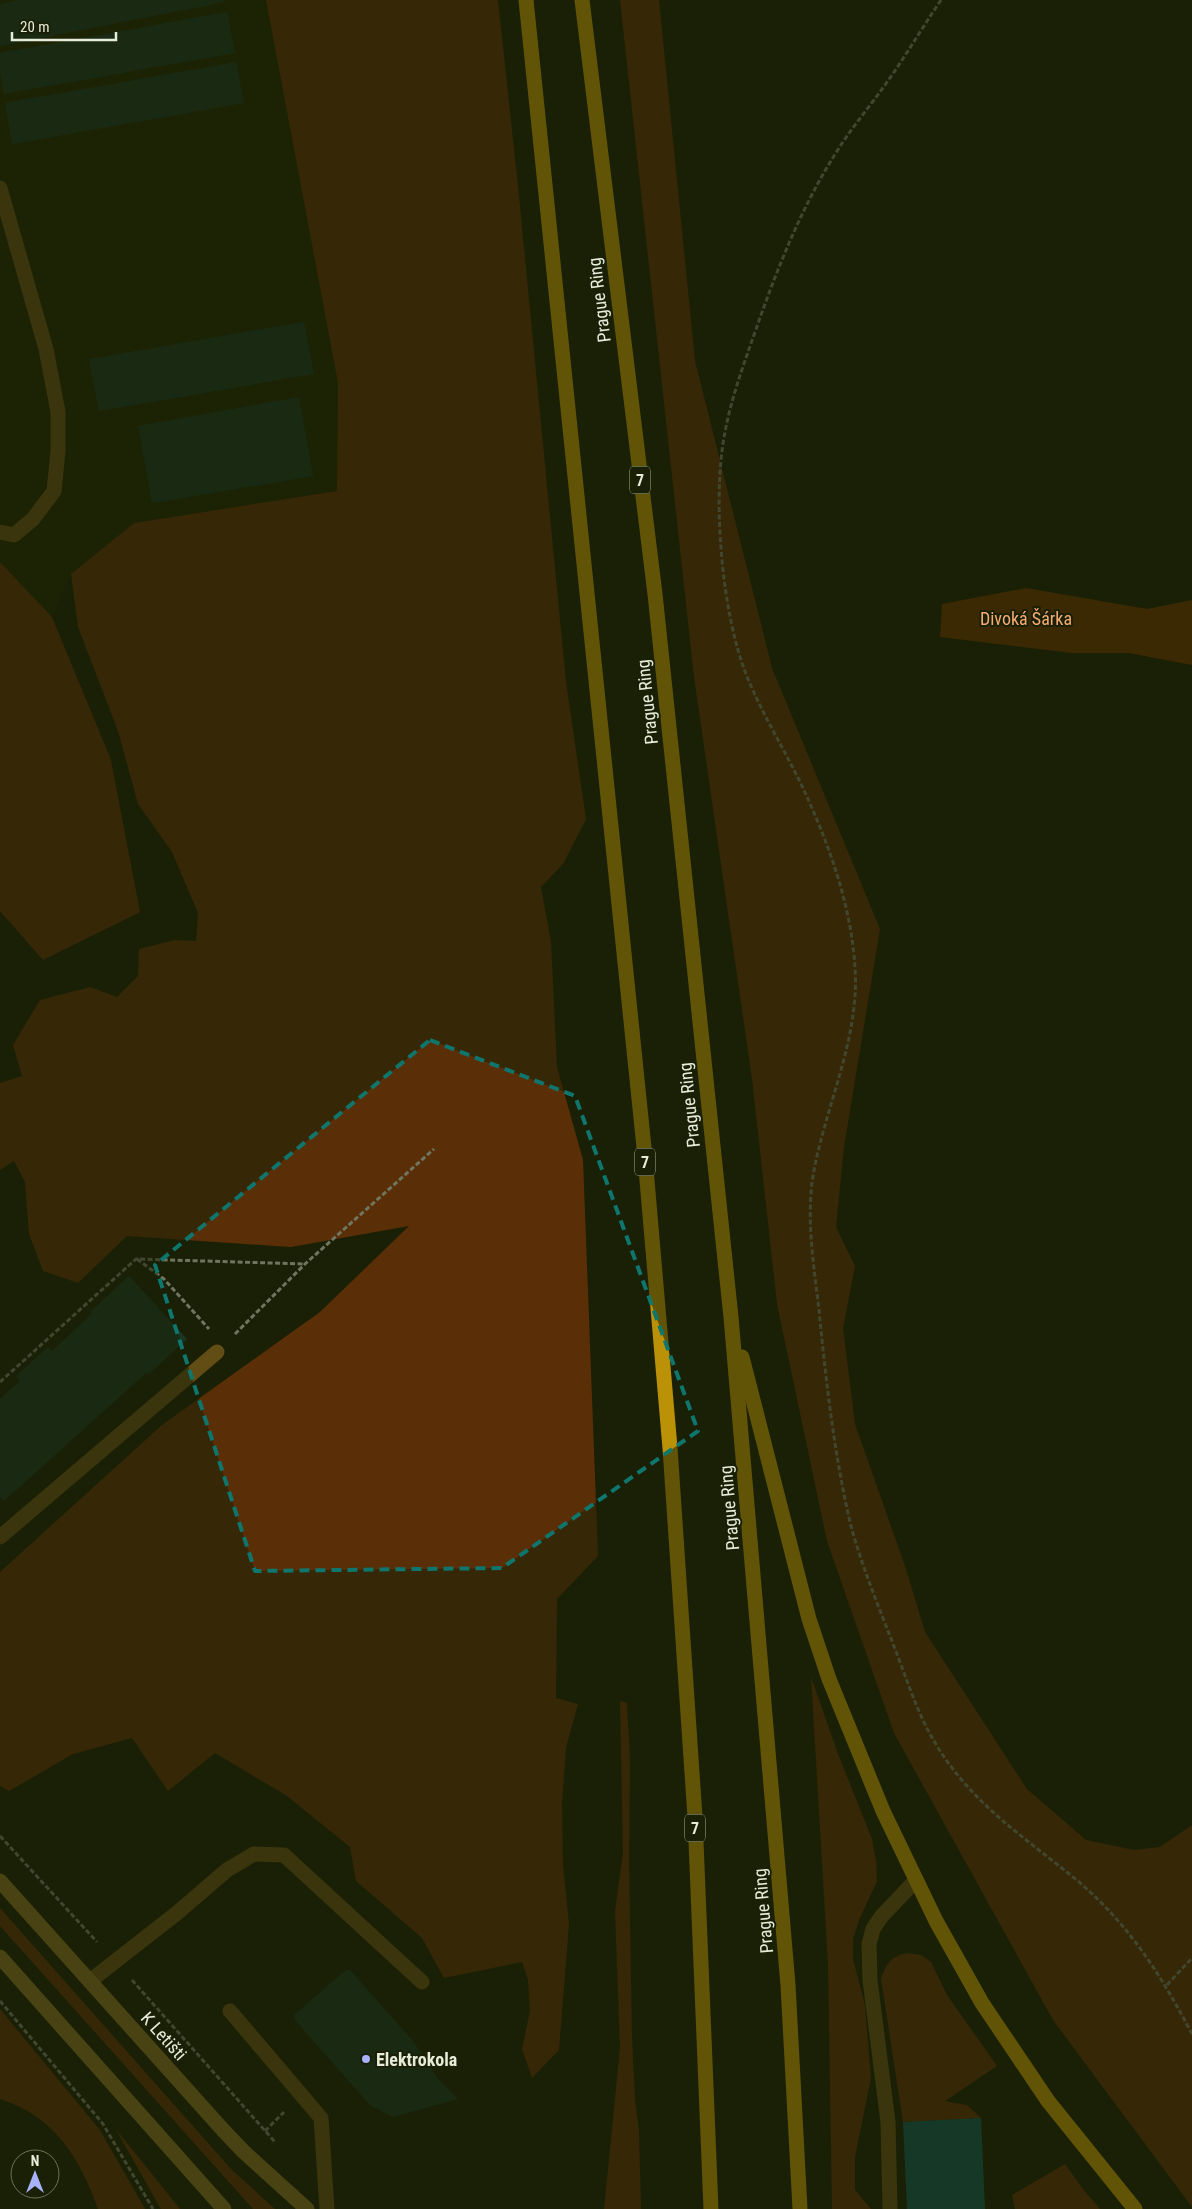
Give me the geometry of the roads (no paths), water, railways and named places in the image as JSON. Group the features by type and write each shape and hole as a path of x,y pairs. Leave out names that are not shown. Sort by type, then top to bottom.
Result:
{"highway":[{"name":"7","path":"526,0 645,1157 670,1448 694,1808 711,2209"},
{"name":"Prague Ring","path":"582,0 655,594 731,1317 788,1985 800,2209"},
{"name":"7","path":"731,1317 809,1618 829,1680 870,1780 916,1880 960,1964 1022,2064 1076,2138 1135,2209"}],"main road":[{"name":"K Letišti","path":"0,1881 222,2130 307,2209"},
{"path":"0,1958 6,1967 224,2209"}],"lane":[{"path":"0,188 46,349 58,412 58,452 54,491 33,519 14,535 0,532"},
{"path":"0,1537 217,1352"},
{"path":"90,1981 177,1914 234,1866 254,1854 284,1855 422,1982"},
{"path":"890,2209 888,2122 870,1980 869,1944 873,1929 881,1917 916,1880"},
{"path":"230,2011 321,2118 327,2209"}],"water":[{"path":"981,2118 985,2209 907,2209 903,2122"}],"place":[{"name":"Elektrokola","path":"366,2059"}],"park label":[{"name":"Divoká Šárka","path":"1026,618"}]}
